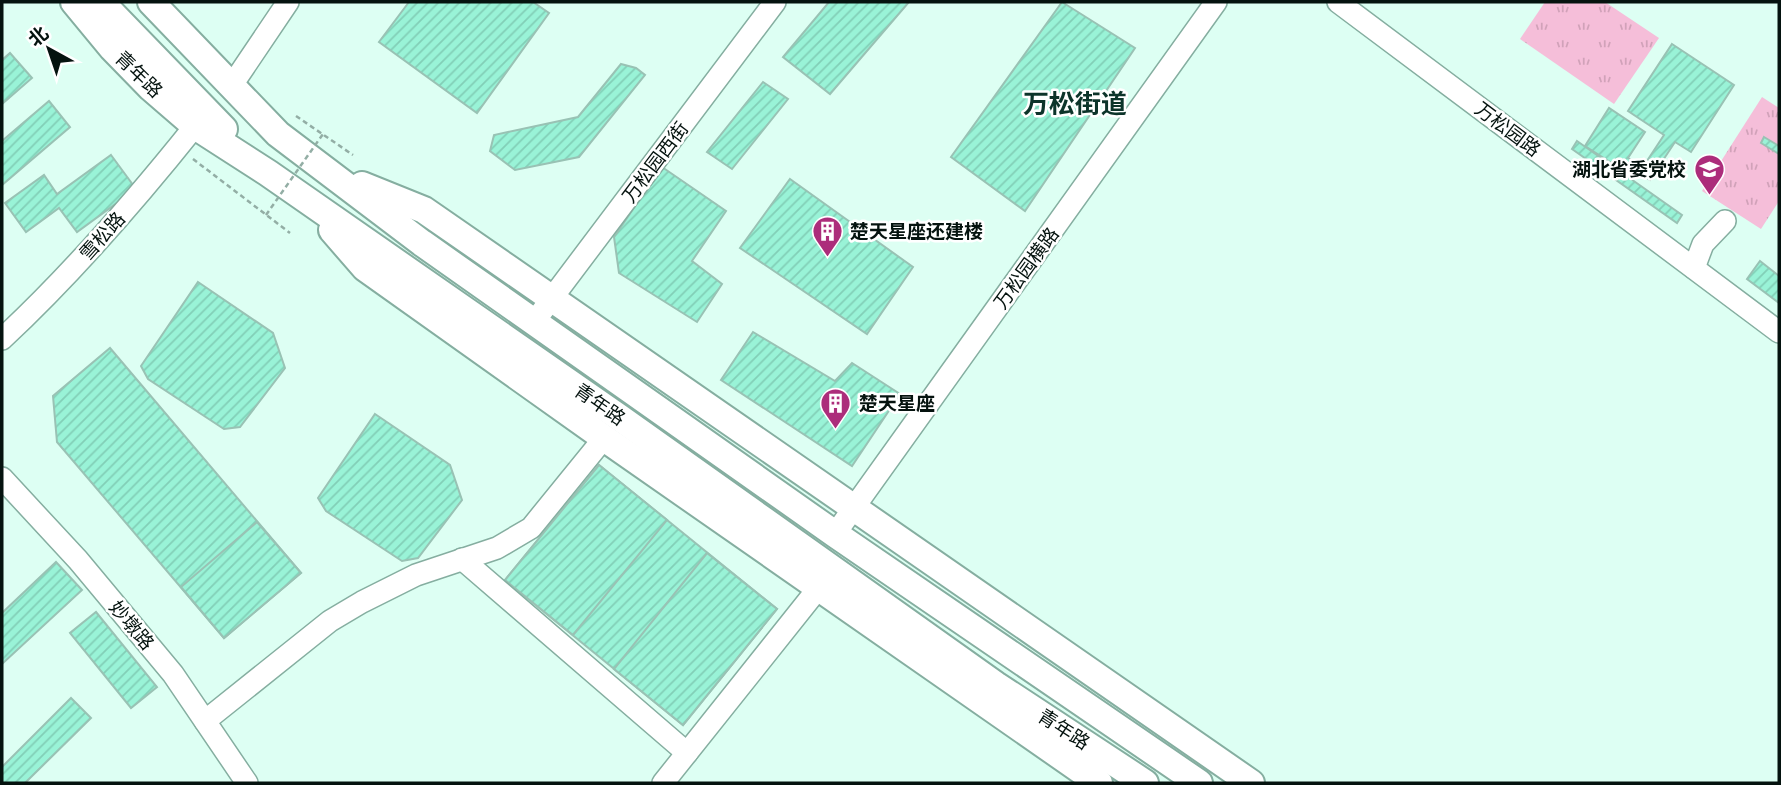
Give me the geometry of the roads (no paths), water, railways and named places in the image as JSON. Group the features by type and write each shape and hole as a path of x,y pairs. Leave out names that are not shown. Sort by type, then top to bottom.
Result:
{"main road":[{"name":"青年路","path":"74,2 112,48 151,88 195,126 268,173 595,400 826,578 996,685 1144,783"},
{"path":"101,2 181,87 268,173"},
{"path":"125,2 196,72 287,125"},
{"name":"青年路","path":"151,2 232,85 287,125 327,171 422,243 835,534 1199,783"},
{"path":"327,171 424,210 1251,783"},
{"path":"303,197 365,268 720,519 826,578 1099,783"},
{"path":"611,377 770,452"},
{"path":"595,400 720,519"}],"street":[{"path":"232,85 288,2"},
{"name":"万松园西街","path":"534,322 775,2"},
{"name":"万松园横路","path":"835,534 1216,2"},
{"name":"万松园路","path":"1338,2 1779,332"},
{"name":"雪松路","path":"2,340 58,285 145,189 195,126"},
{"path":"1694,268 1703,244 1725,221"},
{"path":"205,721 330,621 416,575 497,548 531,528 604,438"},
{"name":"妙墩路","path":"2,478 78,560 173,674 247,783"},
{"path":"462,559 687,753"},
{"path":"663,783 826,578"}],"place":[{"name":"湖北省委党校","path":"1709,196"},
{"name":"楚天星座还建楼","path":"827,258"},
{"name":"楚天星座","path":"836,430"}],"district":[{"name":"万松街道","path":"1075,104"}]}
